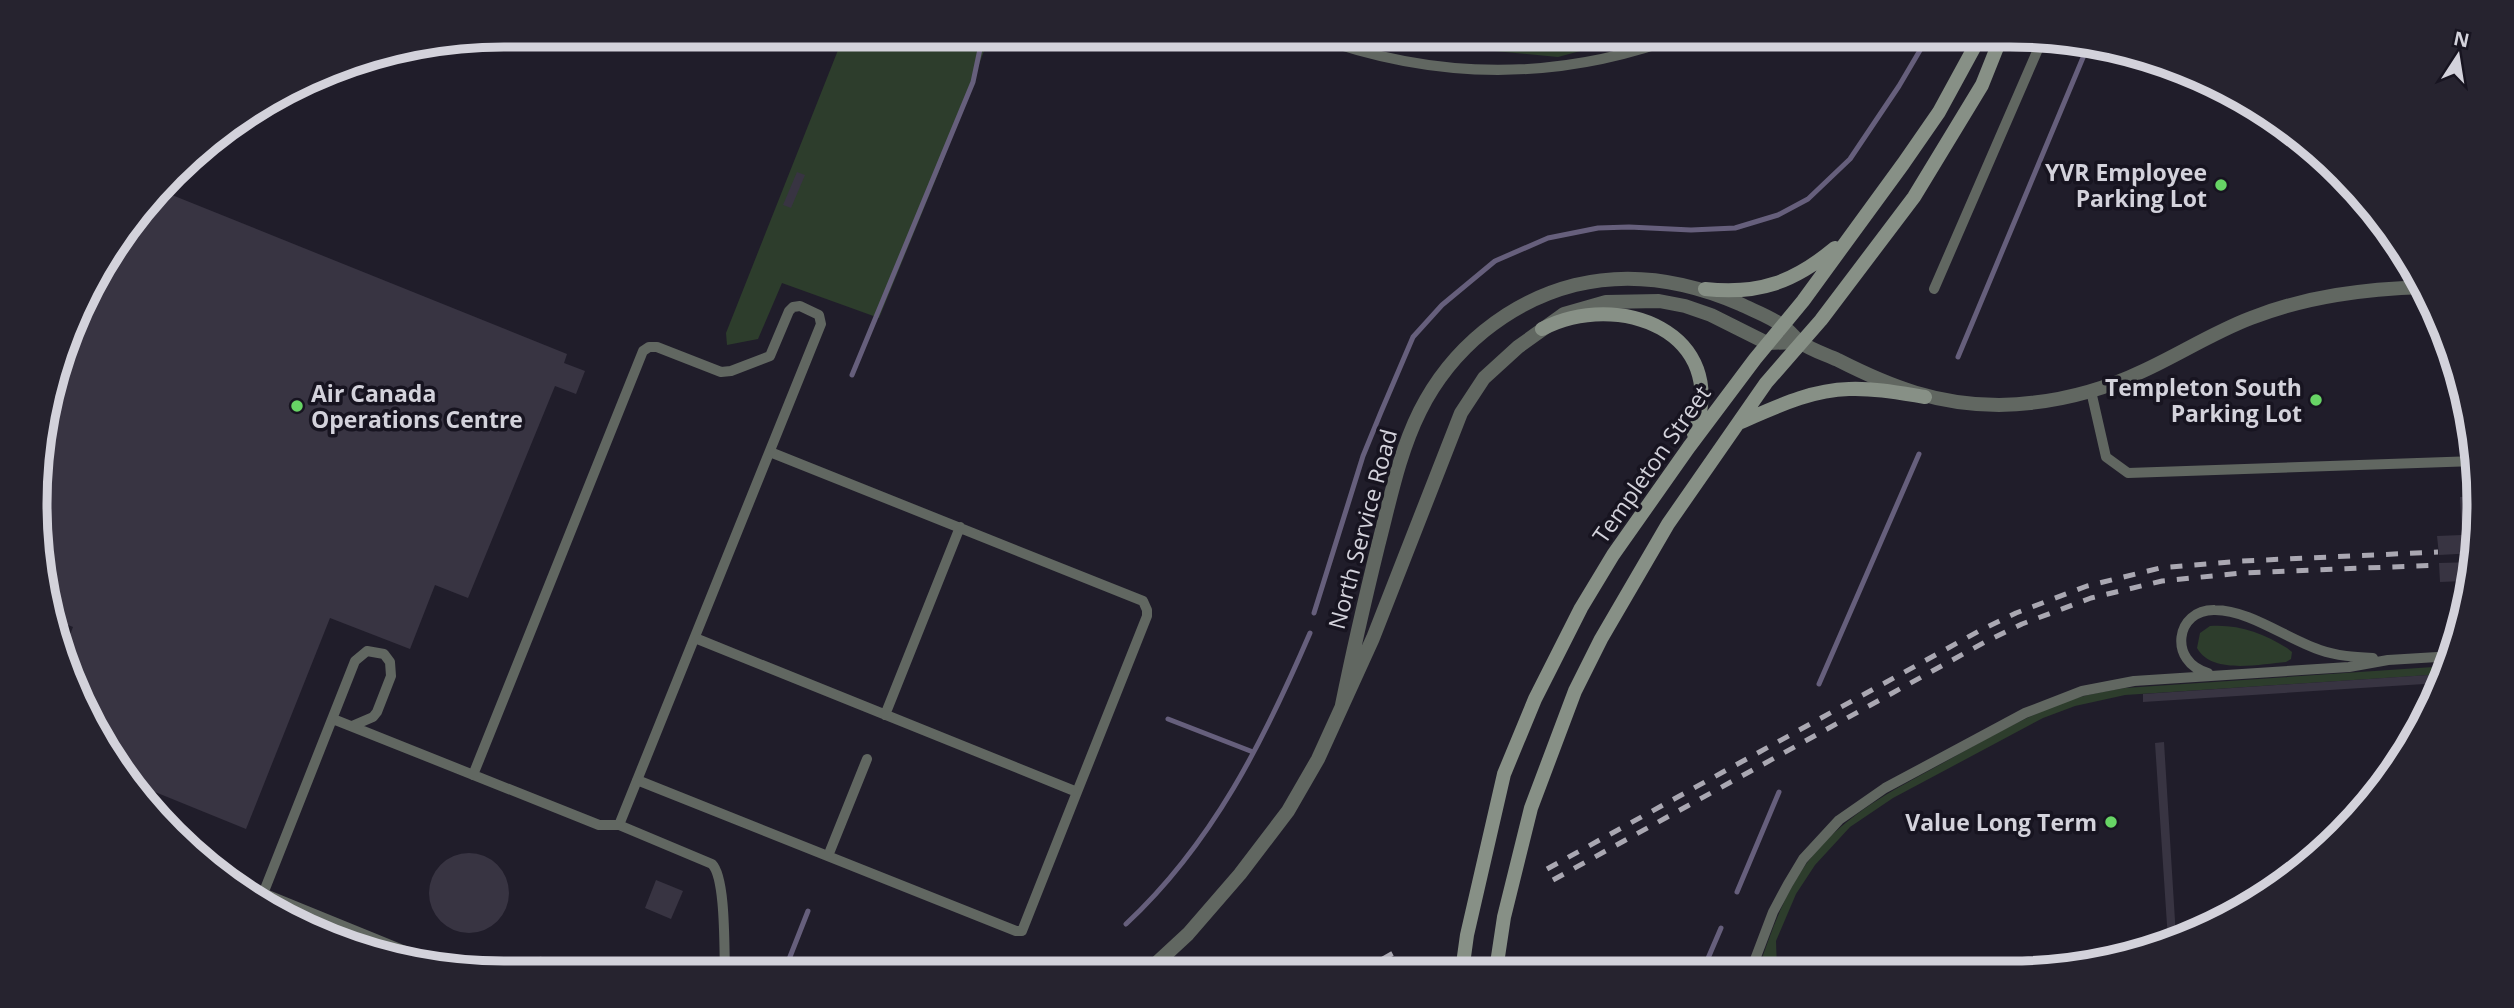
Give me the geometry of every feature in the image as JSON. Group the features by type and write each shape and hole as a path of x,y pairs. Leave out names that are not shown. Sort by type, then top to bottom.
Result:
{"street":[{"name":"Templeton Street","path":"1463,961 1466,935 1504,774 1535,699 1594,587 1689,447 1869,211 1939,112 1974,47"},
{"name":"Templeton Street","path":"1497,961 1504,918 1531,808 1575,691 1627,592 1668,524 1772,374 1821,320 1914,197 1982,85 1997,47"},
{"path":"1705,289 1741,291 1783,282 1817,263 1839,245 1869,211"},
{"name":"North Service Road","path":"1342,705 1354,642 1401,460 1419,412 1457,356 1504,316 1560,289 1596,281 1633,278 1669,281 1705,289 1782,325 1800,342"},
{"path":"1740,422 1791,400 1821,391 1864,389 1950,402 2000,405 2049,400 2091,391 2144,371 2213,335 2280,307 2353,292 2412,288"},
{"name":"North Service Road","path":"1158,961 1215,903 1265,842 1288,811 1318,759 1373,638 1461,413 1471,395 1491,371 1564,314 1606,302 1659,301 1685,306 1711,315 1768,343 1800,342"},
{"path":"1542,329 1566,318 1598,315 1631,319 1669,331 1692,357 1703,386 1702,408 1689,447"},
{"path":"1800,342 1890,386 1925,397"}],"lane":[{"path":"1342,47 1408,63 1497,71 1597,61 1649,47"},
{"path":"1934,289 2039,48"},
{"path":"473,775 643,351 649,347 657,347 726,372 770,356 789,311 800,306 819,315 821,324 619,825"},
{"path":"2091,391 2106,457 2128,473 2465,461"},
{"path":"638,780 1016,931 1022,931 1147,616 1146,605 1138,598 770,452"},
{"path":"886,715 960,527"},
{"path":"2214,675 2199,671 2182,653 2180,645 2183,629 2194,616 2209,610 2237,614 2321,651 2388,660"},
{"path":"695,638 1077,792"},
{"path":"263,892 358,657 367,651 379,652 390,662 391,677 377,712 352,726"},
{"path":"1754,961 1773,912 1803,859 1839,820 1885,788 2025,713 2058,699 2112,684 2349,667 2388,660 2441,657"},
{"path":"333,719 599,825 619,825 704,861 716,869 721,883 725,961"},
{"path":"828,856 867,760"},
{"path":"285,905 392,946"}],"green space":[{"path":"839,47 986,47 938,174 879,318 782,283 758,339 727,345 726,333"},
{"path":"1454,47 1595,47 1558,57"},
{"path":"2210,626 2240,628 2269,638 2292,652 2291,659 2286,662 2250,666 2214,662 2197,648 2200,633"},
{"path":"2437,667 2434,675 2125,695 2075,706 2043,718 1893,798 1850,827 1815,865 1796,894 1776,941 1777,961 1761,961 1776,921 1799,875 1820,847 1848,821 1894,790 2039,713 2073,699 2125,688"}],"building":[{"path":"797,172 805,175 791,208 783,205"},
{"name":"Air Canada Operations Centre","path":"169,194 567,354 564,363 585,371 576,394 555,386 468,598 435,585 410,649 330,618 246,829 148,789 124,758 94,706 68,640 73,627 63,622 48,534 48,474 56,415 71,357 94,302 124,250"},
{"path":"2460,497 2467,497 2464,554 2439,555 2437,536 2462,535"},
{"path":"2463,562 2460,581 2440,582 2439,563"},
{"path":"2434,675 2430,684 2143,702 2143,694"},
{"path":"2164,742 2176,930 2168,933 2155,743"},
{"path":"469,853 484,856 497,865 506,878 509,893 506,908 497,921 484,930 469,933 454,930 441,921 432,908 429,893 432,878 441,865 454,856"},
{"path":"656,880 683,891 671,919 645,908"},
{"path":"540,956 551,961 538,961"}],"waterway":[{"path":"852,375 973,82 980,47"},
{"path":"1314,613 1363,456 1381,412 1413,337 1442,305 1495,261 1548,238 1598,228 1735,228 1778,215 1808,199 1850,159 1922,47"},
{"path":"1958,357 2085,54"},
{"path":"1819,684 1919,454"},
{"path":"1126,924 1157,893 1210,825 1255,751 1310,633"},
{"path":"1168,719 1253,752"},
{"path":"1737,892 1779,792"},
{"path":"788,961 808,911"},
{"path":"1707,961 1721,928"}],"railway":[{"path":"1547,869 1979,631 2016,613 2087,586 2160,568 2242,561 2438,552"},
{"path":"1553,880 1985,642 2022,624 2091,598 2162,581 2242,573 2439,565"},
{"path":"1379,961 1397,951"}],"place":[{"name":"YVR Employee Parking Lot","path":"2221,185"},
{"name":"Templeton South Parking Lot","path":"2316,400"},
{"name":"Air Canada Operations Centre","path":"297,406"},
{"name":"Value Long Term","path":"2111,822"}]}
